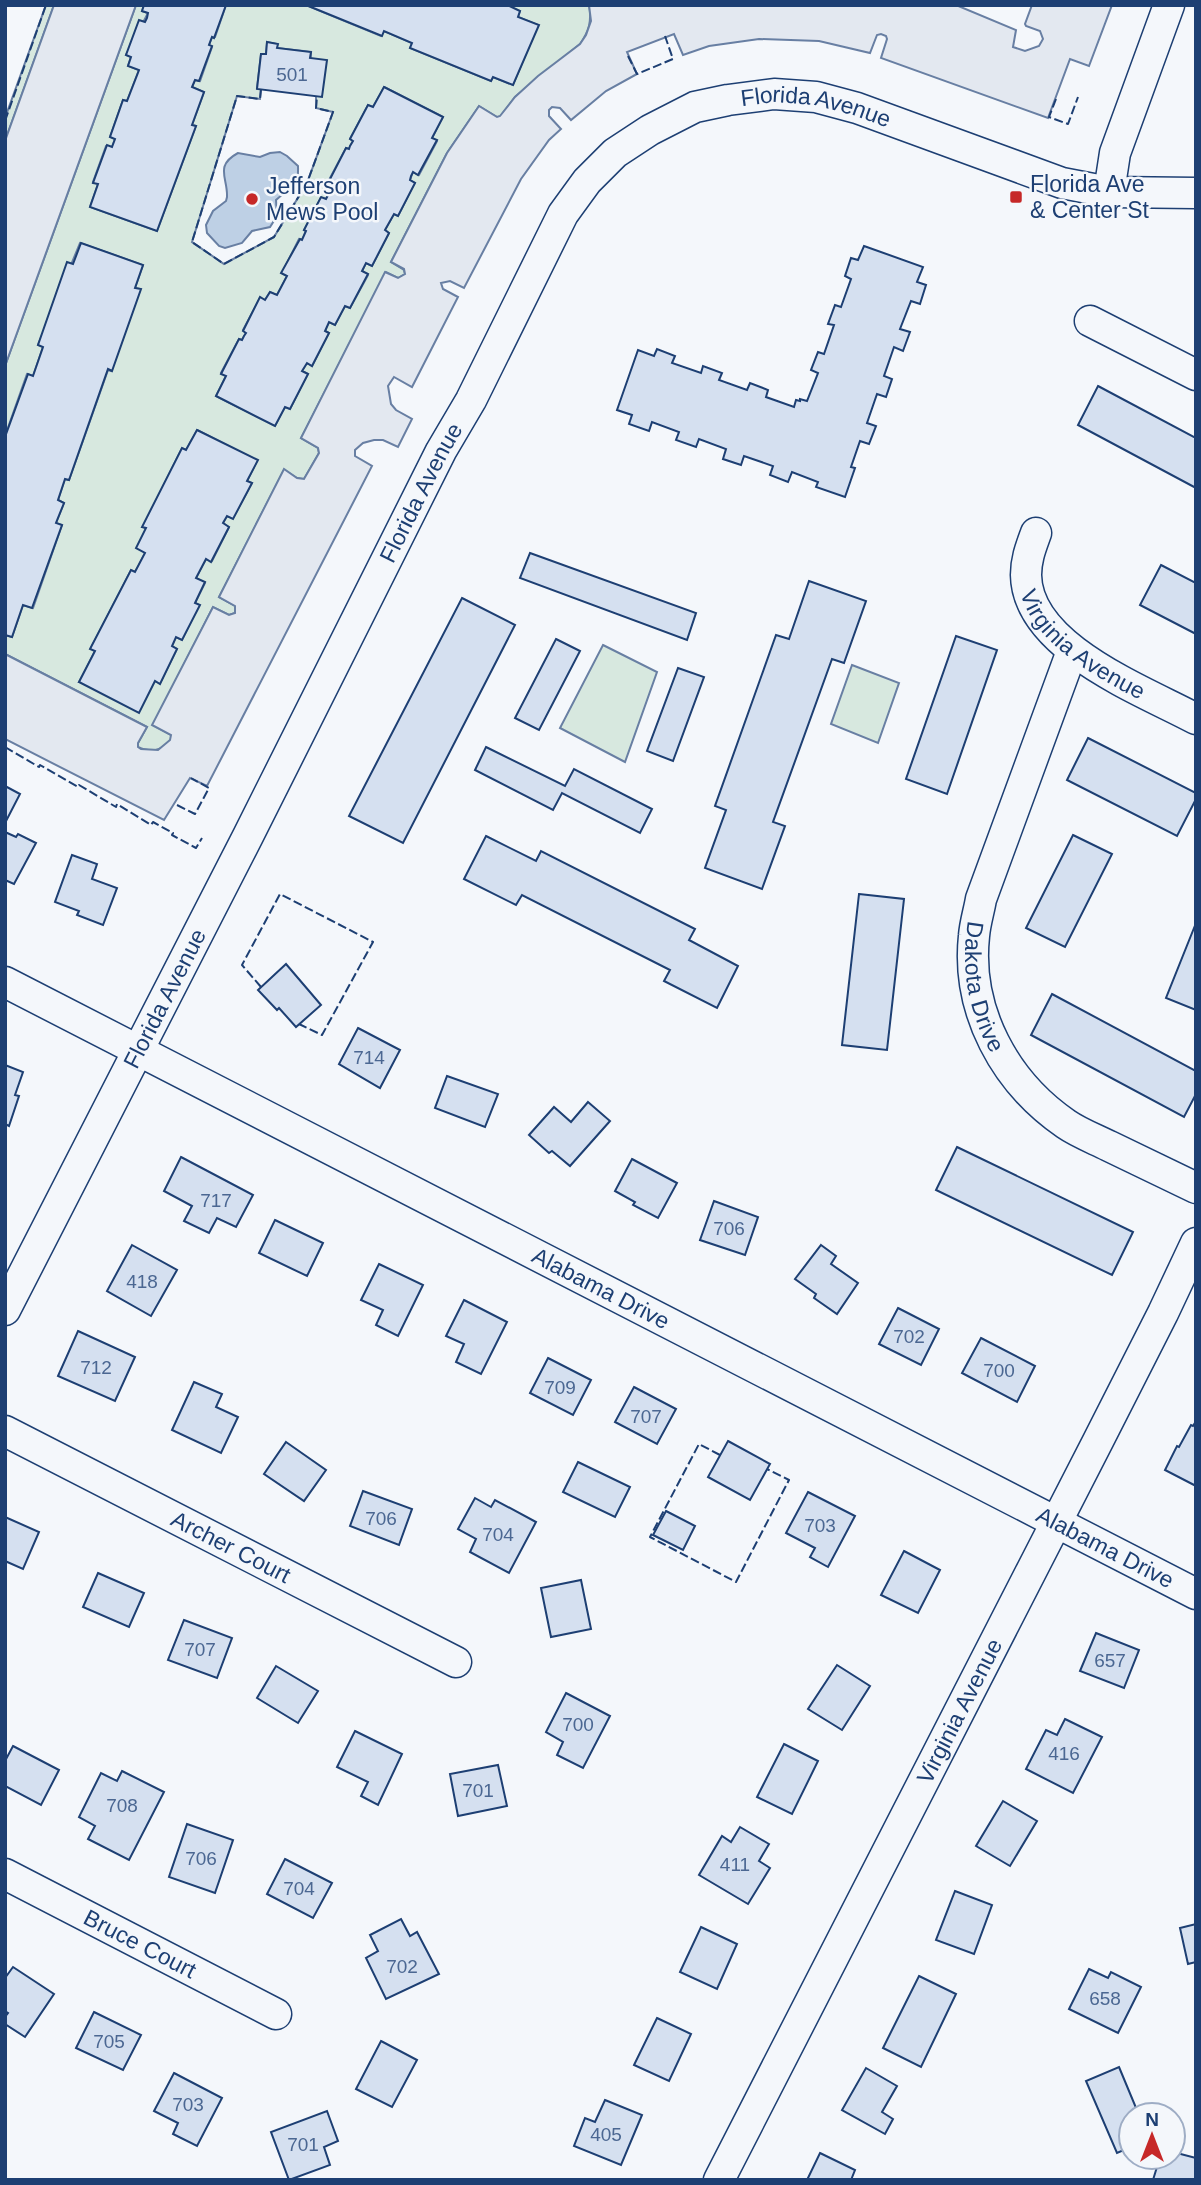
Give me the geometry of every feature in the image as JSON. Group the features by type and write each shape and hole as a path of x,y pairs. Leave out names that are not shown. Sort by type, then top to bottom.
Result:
{"street":[{"path":"1108,192 1115,153 1168,5"},
{"name":"Florida Avenue","path":"5,1310 441,450 471,400 564,214 587,181 615,153 650,130 695,107 774,94 816,97 857,108 1062,183 1108,192 1196,193"},
{"path":"1090,321 1196,375"},
{"name":"Virginia Avenue","path":"1036,533 1028,555 1026,577 1030,599 1042,620 1072,651 1196,719"},
{"name":"Dakota Drive","path":"1072,651 981,899 974,936 974,978 982,1014 994,1045 1015,1077 1040,1104 1068,1125 1196,1188"},
{"name":"Alabama Drive","path":"5,982 1196,1594"},
{"name":"Virginia Avenue","path":"719,2180 1057,1522 1196,1243"},
{"name":"Archer Court","path":"5,1431 456,1662"},
{"name":"Bruce Court","path":"5,1874 276,2014"}],"shaded area":[{"path":"46,5 54,5 5,141 5,118"},
{"path":"54,5 136,5 5,366 5,141"},
{"path":"136,5 144,5 142,11 148,13 126,55 131,57 128,66 139,70 127,101 123,100 110,137 115,139 112,147 106,146 93,182 98,184 90,207 157,231 196,126 192,125 204,92 192,87 195,80 200,81 212,47 209,45 212,37 215,37 226,5 306,5 381,36 384,31 412,43 410,48 491,81 493,77 513,85 538,25 518,17 520,11 507,5 589,5 589,26 580,44 515,97 500,117 479,106 447,153 391,262 404,270 405,274 398,278 386,272 301,438 318,448 319,453 304,479 284,470 219,597 235,606 235,613 229,615 213,607 153,725 171,735 171,740 160,749 147,750 138,747 147,727 5,654 5,635 12,637 23,605 33,608 62,525 56,523 64,503 58,500 65,479 69,480 108,370 111,371 140,289 135,288 143,265 80,243 38,345 43,347 33,376 27,374 5,436 5,366","holes":["267,42 277,44 277,48 311,52 316,108 333,112 307,183 274,237 224,264 192,242 237,96 260,99 261,89 257,88 261,54 266,54","384,87 443,117 432,138 437,141 419,175 413,172 410,180 415,183 398,216 394,214 385,230 389,233 372,266 366,263 362,271 368,275 350,308 345,306 335,325 329,322 325,331 329,333 312,366 307,363 302,371 308,374 290,409 285,407 275,426 216,396 226,376 221,373 239,339 242,340 246,333 243,330 260,298 265,300 270,292 277,295 287,276 282,273 299,239 302,240 306,231 304,230 321,198 326,199 334,184 329,180 346,148 349,149 353,141 350,139 368,105 373,107","197,430 257,461 247,481 252,483 233,518 227,516 223,523 229,527 212,561 206,559 196,578 205,583 195,603 199,605 182,640 176,637 172,646 177,649 160,683 79,682 95,651 91,648 131,570 135,572 145,553 146,528 143,527 182,448 186,450"]},
{"path":"589,5 956,5 1016,30 1013,47 1025,51 1039,46 1043,39 1040,31 1025,24 1032,5 1112,5 1089,66 1070,59 1048,118 881,58 887,39 881,34 877,35 870,53 819,41 759,39 709,46 683,55 674,34 627,52 637,74 606,91 571,120 560,108 552,107 549,110 549,116 561,129 549,140 521,179 464,288 450,281 441,283 443,289 458,297 412,387 394,377 388,386 391,404 412,419 398,447 383,440 374,440 363,443 355,450 355,456 372,466 207,786 190,778 164,820 5,739 5,654 147,727 138,743 141,749 158,750 170,740 171,735 152,725 213,607 229,615 235,613 235,606 219,597 284,469 297,478 304,479 319,453 318,448 301,438 385,272 398,278 405,274 404,269 391,262 447,153 479,106 497,117 500,116 515,97 538,76 580,44 591,21"},
{"path":"603,645 657,672 625,762 560,728"},
{"path":"852,665 899,683 878,743 831,724"}],"water":[{"name":"Jefferson Mews Pool","path":"280,152 298,166 298,174 293,187 276,200 277,216 270,227 252,231 242,243 225,248 219,246 207,233 206,225 213,211 226,201 226,163 238,153 260,157"}],"building":[{"path":"144,5 226,5 209,45 212,46 199,81 195,80 192,87 204,92 192,125 196,126 157,231 90,207 98,184 93,183 107,145 112,147 115,139 110,137 123,100 127,101 139,70 128,66 131,57 126,55 139,20 145,22 147,18 148,13 142,11"},
{"path":"306,5 507,5 520,11 518,17 539,25 513,85 493,77 491,81 410,48 412,43 384,31 382,36"},
{"path":"267,42 278,44 277,48 311,52 310,58 327,60 322,97 257,89 261,54 266,54"},
{"path":"384,87 443,117 432,138 437,140 418,175 413,172 410,180 415,183 398,216 394,214 385,230 389,233 372,266 366,263 362,271 368,274 350,308 345,306 335,325 329,322 325,331 329,333 312,366 307,363 302,371 308,374 290,409 285,407 275,426 216,396 226,376 221,374 239,339 242,340 246,333 243,331 260,297 265,300 270,292 277,295 287,276 281,273 300,239 302,240 306,231 304,230 321,197 326,199 334,184 329,181 346,148 349,149 353,141 350,139 368,105 373,107"},
{"path":"81,243 143,265 135,288 141,289 112,371 108,369 69,480 65,479 58,500 64,503 56,523 62,525 32,608 23,605 12,637 5,635 5,437 28,374 33,376 43,347 38,345 67,262 73,264"},
{"path":"864,246 923,267 917,282 926,285 920,304 911,301 900,329 910,332 903,351 894,347 884,376 892,379 886,397 877,394 867,423 876,426 869,444 860,441 851,467 855,468 845,497 816,487 818,482 792,472 788,482 770,475 773,466 744,456 741,465 723,459 726,449 699,439 696,447 676,440 679,432 652,422 649,431 629,424 632,415 617,410 638,350 654,356 657,349 675,356 672,363 701,373 703,366 722,373 719,380 747,390 750,383 768,390 766,397 794,407 796,400 807,401 818,373 811,370 818,352 824,354 834,325 828,324 835,305 841,307 851,279 845,276 851,258 858,260"},
{"path":"1098,386 1196,438 1196,488 1078,425"},
{"path":"197,430 258,460 247,481 252,483 233,519 227,516 223,523 229,527 211,562 206,559 196,578 205,582 195,603 200,605 182,640 176,637 172,646 177,649 160,684 155,681 139,713 79,682 95,651 90,649 131,570 135,572 145,553 136,548 146,528 142,527 182,448 186,450"},
{"path":"530,553 696,613 687,640 520,578"},
{"path":"1161,565 1196,583 1196,634 1140,605"},
{"path":"809,581 866,601 844,663 832,659 773,822 785,826 762,889 705,868 726,810 715,806 776,635 789,639"},
{"path":"462,598 515,625 403,843 349,816"},
{"path":"956,636 997,650 947,794 906,779"},
{"path":"556,639 580,651 539,730 515,718"},
{"path":"678,668 704,677 673,761 647,751"},
{"path":"1088,738 1196,793 1196,799 1177,836 1067,780"},
{"path":"486,747 565,786 574,769 652,809 640,833 562,793 553,810 475,770"},
{"path":"5,786 20,794 5,823"},
{"path":"5,832 16,837 18,834 36,843 14,884 5,880"},
{"path":"1073,835 1112,854 1065,947 1026,928"},
{"path":"486,836 536,861 541,851 695,929 689,940 738,966 717,1008 664,981 670,970 522,895 516,905 464,879"},
{"path":"72,855 97,864 92,879 117,888 103,925 77,915 79,911 55,902"},
{"path":"859,894 904,899 887,1050 842,1045"},
{"path":"1196,923 1196,1010 1166,998"},
{"path":"286,964 321,1005 296,1027 258,990"},
{"path":"1052,994 1196,1071 1196,1094 1184,1117 1031,1035"},
{"path":"358,1028 400,1050 380,1088 339,1064"},
{"path":"5,1065 23,1072 15,1095 19,1096 9,1126 5,1124"},
{"path":"447,1076 498,1094 485,1127 435,1108"},
{"path":"588,1102 610,1121 570,1166 552,1151 549,1153 529,1135 554,1107 571,1122"},
{"path":"957,1147 1133,1232 1112,1275 936,1190"},
{"path":"181,1157 253,1195 236,1227 217,1218 209,1233 184,1221 192,1206 164,1191"},
{"path":"632,1159 677,1183 658,1218 633,1205 635,1202 615,1191"},
{"path":"714,1201 758,1217 745,1255 700,1240"},
{"path":"275,1220 323,1243 307,1276 259,1253"},
{"path":"132,1245 177,1270 151,1316 107,1291"},
{"path":"821,1245 836,1256 831,1264 858,1283 837,1314 814,1298 816,1294 795,1279"},
{"path":"379,1264 423,1285 398,1336 376,1325 383,1310 361,1300"},
{"path":"464,1300 507,1322 481,1374 456,1362 464,1344 446,1336"},
{"path":"898,1308 939,1329 921,1365 879,1344"},
{"path":"78,1331 135,1357 115,1401 58,1376"},
{"path":"981,1338 1035,1366 1017,1402 962,1373"},
{"path":"548,1358 591,1380 573,1415 530,1393"},
{"path":"194,1382 222,1394 216,1407 238,1417 221,1453 172,1430"},
{"path":"634,1387 676,1409 657,1444 615,1422"},
{"path":"1196,1421 1196,1486 1165,1470 1177,1446 1179,1447"},
{"path":"728,1441 770,1464 750,1500 708,1477"},
{"path":"286,1442 326,1470 304,1501 264,1474"},
{"path":"578,1462 630,1487 615,1517 563,1492"},
{"path":"363,1491 412,1509 399,1545 350,1526"},
{"path":"808,1492 855,1516 828,1567 810,1557 815,1548 786,1533"},
{"path":"475,1498 491,1507 495,1500 536,1522 509,1573 470,1552 476,1539 458,1529"},
{"path":"666,1511 695,1526 683,1550 653,1535"},
{"path":"5,1517 39,1532 23,1569 5,1561"},
{"path":"904,1551 940,1570 918,1613 881,1595"},
{"path":"98,1573 144,1593 129,1627 83,1607"},
{"path":"581,1580 591,1629 551,1637 541,1588"},
{"path":"184,1620 232,1638 217,1678 168,1660"},
{"path":"1096,1633 1139,1650 1124,1688 1080,1671"},
{"path":"837,1665 870,1686 842,1730 808,1709"},
{"path":"276,1666 318,1691 298,1723 257,1698"},
{"path":"566,1693 610,1716 583,1768 557,1755 563,1742 546,1732"},
{"path":"1065,1719 1102,1737 1073,1793 1026,1769 1046,1730 1057,1735"},
{"path":"355,1731 402,1754 378,1805 361,1796 368,1782 337,1767"},
{"path":"784,1744 818,1761 792,1814 757,1797"},
{"path":"13,1746 59,1770 41,1805 5,1786 5,1761"},
{"path":"498,1765 507,1806 458,1816 450,1774"},
{"path":"122,1771 164,1792 129,1860 88,1839 95,1826 79,1817 101,1773 117,1781"},
{"path":"1003,1801 1037,1821 1010,1866 976,1846"},
{"path":"187,1824 233,1840 215,1893 169,1877"},
{"path":"740,1827 769,1844 759,1861 770,1868 748,1904 699,1875 722,1836 731,1842"},
{"path":"285,1859 332,1883 313,1918 267,1894"},
{"path":"955,1891 992,1905 974,1954 936,1940"},
{"path":"401,1919 410,1936 417,1932 439,1974 386,1999 366,1958 378,1951 370,1935"},
{"path":"1196,1924 1196,1962 1188,1964 1180,1928"},
{"path":"701,1927 737,1944 717,1989 680,1972"},
{"path":"13,1967 54,1994 25,2037 5,2024 8,2013 5,2011 5,1978"},
{"path":"1089,1969 1108,1978 1111,1972 1141,1987 1118,2033 1069,2009"},
{"path":"919,1976 956,1994 921,2067 883,2048"},
{"path":"94,2012 141,2035 123,2070 76,2048"},
{"path":"657,2018 691,2034 669,2081 634,2065"},
{"path":"381,2041 417,2060 392,2107 356,2089"},
{"path":"1119,2067 1133,2101 1117,2101 1117,2153 1086,2081"},
{"path":"866,2068 897,2086 882,2112 893,2119 885,2134 842,2110"},
{"path":"174,2073 222,2098 197,2146 173,2134 178,2123 154,2111"},
{"path":"605,2100 642,2115 621,2165 574,2146 585,2118 595,2122"},
{"path":"327,2111 338,2141 324,2147 330,2165 289,2180 271,2132"},
{"path":"820,2153 855,2170 851,2180 807,2180"},
{"path":"1187,2156 1196,2158 1196,2180 1153,2180 1156,2171 1187,2171"}],"fence":[{"path":"5,121 46,5"},
{"path":"628,56 637,74 673,59 665,36"},
{"path":"261,89 260,99 237,96 192,242 224,264 274,237 307,183 333,112 316,108 317,96"},
{"path":"1056,99 1049,117 1068,124 1078,97"},
{"path":"5,747 116,807 117,804 151,825 153,822 196,848 202,838"},
{"path":"177,805 195,814 209,788 191,778"},
{"path":"261,987 242,965 280,894 373,942 322,1035 299,1024"},
{"path":"720,1455 699,1444 650,1537 736,1582 789,1480 767,1469"}],"place":[{"name":"Florida Ave & Center St","path":"1016,197"},
{"name":"Jefferson Mews Pool","path":"252,199"}]}
